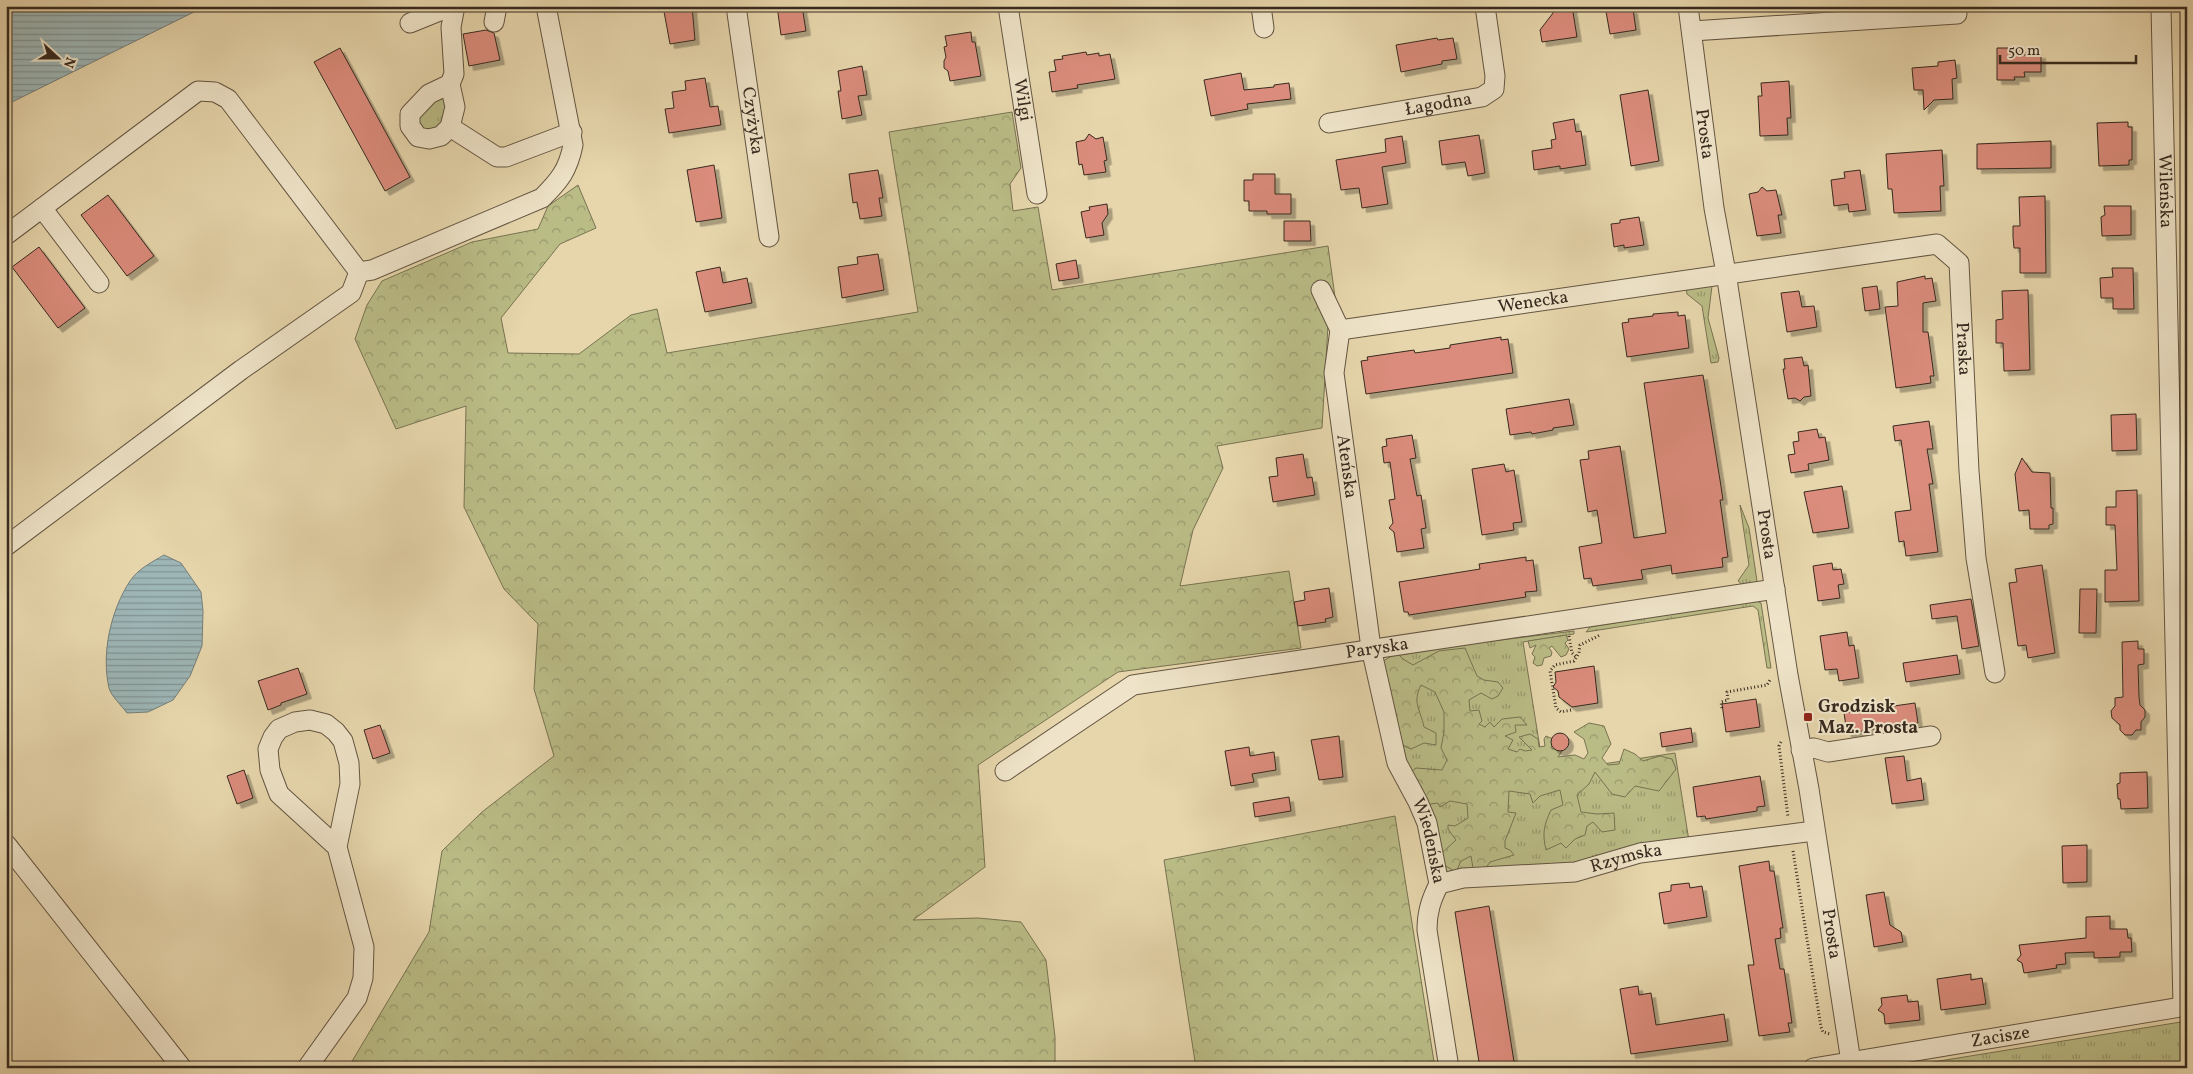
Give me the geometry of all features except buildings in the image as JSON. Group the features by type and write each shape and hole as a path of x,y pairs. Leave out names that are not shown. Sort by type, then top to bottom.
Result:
{"street":[{"path":"410,23 454,6 451,27 454,74 450,84 455,107 450,127 441,136 429,139 418,137 410,126 410,114 429,94 450,84"},
{"path":"359,272 372,270 420,248 542,198 559,182 570,164 573,145 546,6"},
{"name":"Czyżyka","path":"736,6 769,237"},
{"name":"Wilgi","path":"1008,6 1038,194"},
{"path":"1261,6 1264,28"},
{"name":"Łagodna","path":"1329,123 1482,97 1494,89 1495,76 1485,6"},
{"name":"Prosta","path":"1688,6 1714,208 1726,273 1791,695 1853,1065"},
{"name":"Wileńska","path":"2161,6 2185,1006"},
{"path":"1692,31 1957,14"},
{"path":"6,235 198,92 215,92 228,99 359,272"},
{"path":"450,127 497,157 506,157 572,132"},
{"path":"42,208 99,284"},
{"name":"Praska","path":"1726,273 1937,244 1959,263 1969,471 1975,548 1995,673"},
{"path":"6,546 241,370 351,293 359,272"},
{"name":"Wenecka","path":"1340,330 1726,273"},
{"path":"1321,290 1340,330"},
{"name":"Ateńska","path":"1340,330 1334,373 1370,648"},
{"name":"Paryska","path":"1005,771 1133,685 1370,648 1775,589"},
{"name":"Wiedeńska","path":"1370,648 1397,763 1427,823 1440,884 1432,899 1427,916 1427,930 1449,1068"},
{"path":"307,1068 357,998 363,978 364,947 337,847 350,784 349,762 343,742 336,732 326,724 310,720 295,722 279,729 273,737 268,749 270,770 279,794 337,847"},
{"path":"1801,750 1814,748 1828,752 1931,736"},
{"name":"Rzymska","path":"1440,884 1463,878 1576,872 1640,853 1814,831"},
{"path":"6,844 182,1068"},
{"name":"Zacisze","path":"1813,1068 1853,1065 2185,1006"}],"path":[{"path":"1571,710 1561,712 1556,708 1550,676 1552,667 1569,663 1575,657 1580,645 1601,634"},
{"path":"1569,636 1575,657"},
{"path":"1722,708 1721,702 1728,700 1727,692 1767,685 1769,683"}],"green space":[{"path":"442,94 450,104 438,130 420,131 418,112"},
{"path":"1012,112 1021,168 1010,184 1013,211 1038,207 1052,290 1328,246 1335,297 1328,325 1322,428 1217,446 1223,468 1193,530 1180,586 1289,571 1301,648 1118,672 978,765 985,867 913,920 978,918 1021,922 1046,960 1055,1037 1055,1068 348,1068 429,932 442,851 482,812 554,756 534,689 538,624 504,589 464,507 466,406 396,429 355,339 367,305 382,281 472,242 538,229 548,206 578,185 596,228 560,244 501,318 508,353 579,354 631,315 657,309 667,353 918,312 889,132"},
{"path":"1712,286 1708,318 1719,358 1718,362 1711,363 1702,306 1687,294 1686,287"},
{"path":"1740,505 1749,528 1757,581 1754,585 1744,586 1738,581 1749,565"},
{"path":"1755,600 1761,603 1771,668 1767,668 1758,610 1753,606 1586,632 1590,627"},
{"path":"1574,631 1574,634 1523,642 1544,773 1675,753 1689,841 1592,863 1447,873 1443,870 1407,773 1381,671 1393,657 1403,652"},
{"path":"1566,635 1568,640 1565,643 1569,649 1566,655 1561,657 1552,646 1549,648 1552,652 1551,656 1544,658 1542,665 1537,666 1533,663 1535,657 1532,654 1536,645 1530,648 1528,641"},
{"path":"1465,648 1477,676 1484,680 1498,682 1503,688 1498,696 1492,699 1481,693 1469,700 1470,711 1479,710 1482,721 1479,724 1485,727 1490,722 1494,727 1502,719 1520,717 1527,725 1515,725 1516,732 1505,736 1513,740 1508,749 1517,752 1520,749 1525,751 1532,750 1519,737 1530,734 1538,739 1539,747 1545,746 1544,739 1546,736 1553,739 1551,748 1562,751 1558,757 1575,755 1584,759 1588,753 1584,739 1574,732 1589,723 1604,726 1611,744 1602,758 1608,765 1619,764 1624,749 1635,754 1643,761 1660,756 1672,759 1676,769 1659,791 1635,786 1625,797 1612,794 1595,772 1589,784 1577,795 1581,812 1597,814 1614,813 1615,830 1602,832 1593,822 1587,826 1585,835 1575,839 1566,848 1561,843 1546,850 1544,839 1545,825 1551,810 1563,805 1560,790 1540,796 1533,803 1530,794 1509,791 1508,812 1516,813 1505,841 1505,848 1514,855 1490,862 1481,875 1473,868 1471,856 1461,861 1456,872 1444,865 1442,853 1456,840 1448,829 1448,825 1455,826 1468,818 1467,804 1450,801 1440,807 1438,803 1423,805 1411,772 1416,768 1442,770 1447,760 1441,748 1444,732 1444,712 1435,692 1421,685 1417,696 1418,706 1424,727 1436,733 1436,745 1424,743 1411,749 1404,746 1398,737 1383,661 1397,653 1413,665 1439,651"},
{"path":"1395,816 1435,1068 1196,1068 1164,860"},
{"path":"2187,1021 2187,1068 1896,1068"}],"water":[{"path":"6,6 206,6 6,105"},
{"path":"164,555 181,563 201,592 203,611 202,646 190,676 173,700 148,712 127,713 114,698 109,688 106,661 109,632 123,592 130,581 141,569"}],"place":[{"name":"Grodzisk Maz. Prosta","path":"1808,717"}]}
